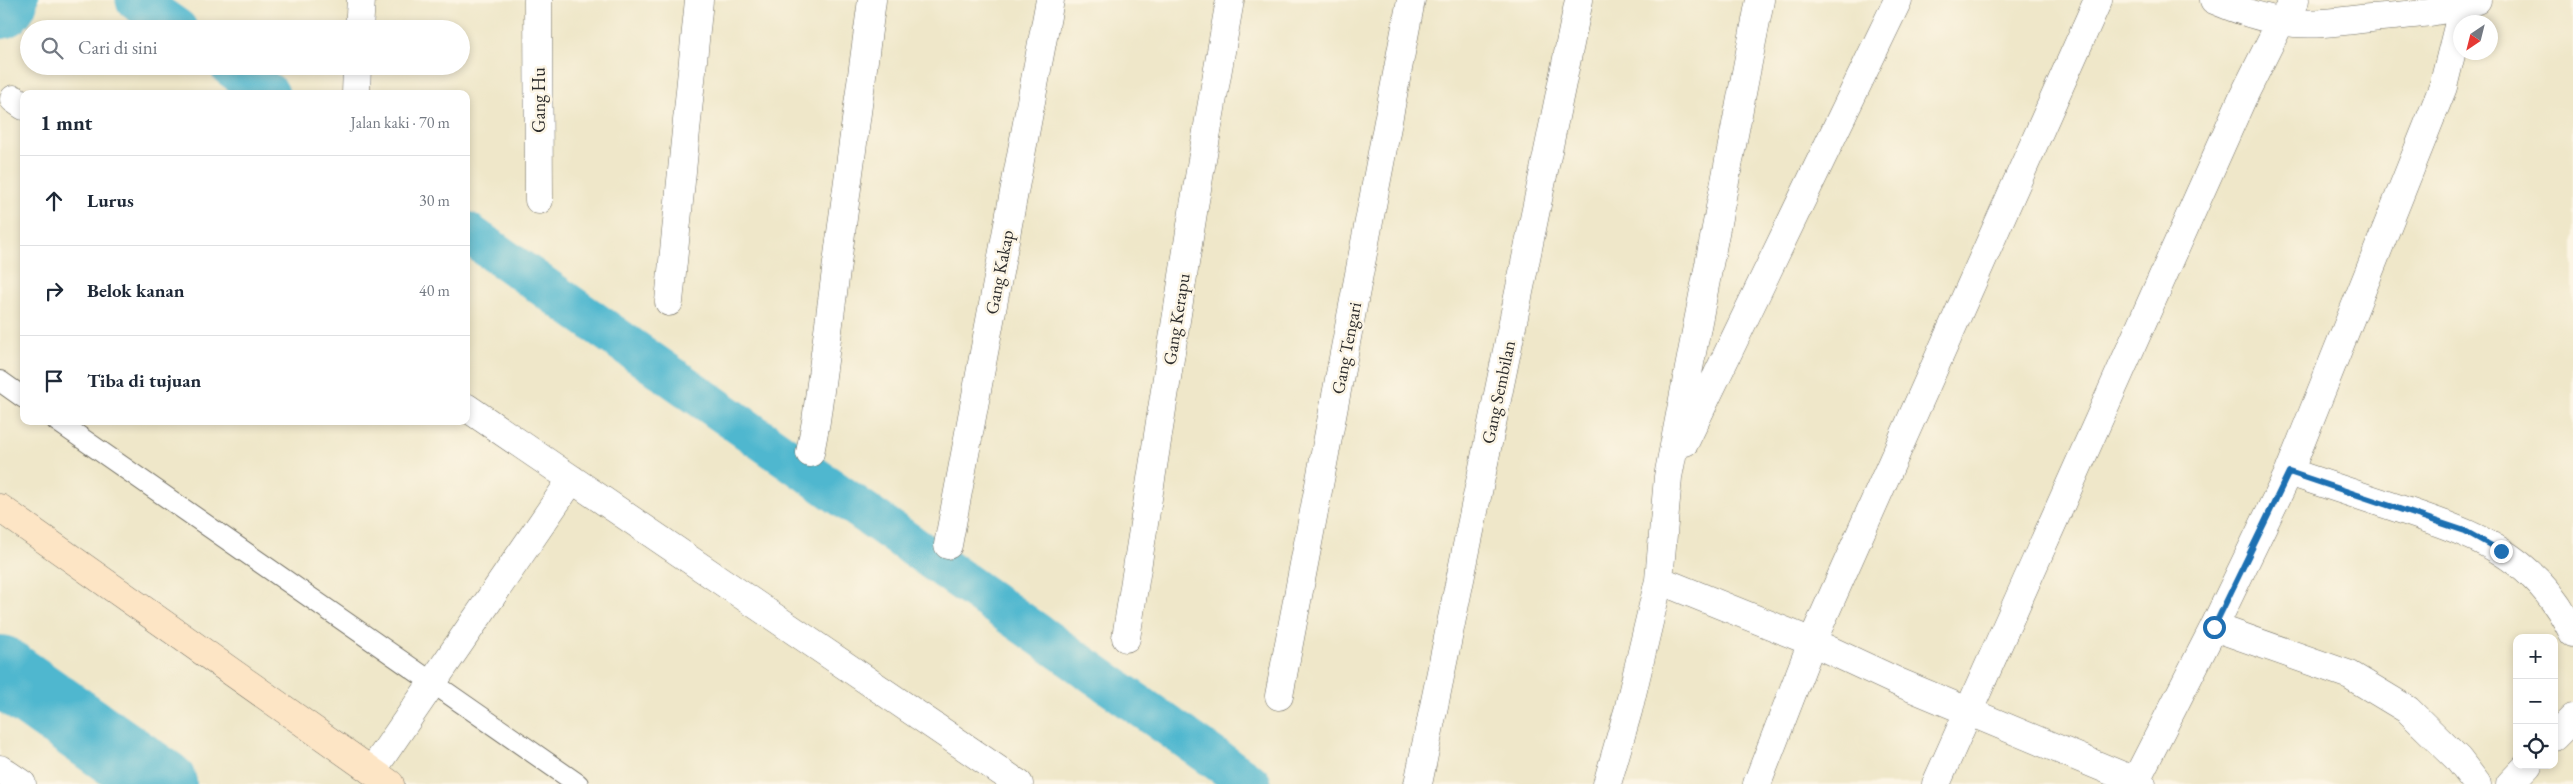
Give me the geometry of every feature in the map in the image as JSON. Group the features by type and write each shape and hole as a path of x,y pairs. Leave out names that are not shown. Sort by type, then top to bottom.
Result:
{"main road":[{"path":"0,508 382,778"}],"street":[{"path":"360,20 361,0"},
{"name":"Gang Hu","path":"538,0 539,200"},
{"path":"669,302 699,0"},
{"path":"810,453 816,421 872,0"},
{"name":"Gang Kakap","path":"948,545 1050,0"},
{"name":"Gang Kerapu","path":"1126,638 1193,216 1230,0"},
{"name":"Gang Tengari","path":"1280,696 1411,0"},
{"name":"Gang Sembilan","path":"1418,784 1579,0"},
{"path":"1606,784 1628,711 1659,580 1668,477 1760,0"},
{"path":"1668,477 1898,0"},
{"path":"1757,784 1812,642 2098,0"},
{"path":"1659,580 1812,642 2137,783 2289,472 2443,87 2470,3 2421,13 2316,24 2288,11 2243,12 2214,0"},
{"path":"1936,784 2242,98 2288,11"},
{"path":"356,90 357,75"},
{"path":"470,410 1019,784"},
{"path":"2289,472 2465,531 2501,551 2530,573 2556,602 2573,634"},
{"path":"382,778 433,683 572,479"},
{"path":"2214,627 2350,674 2408,710 2458,759 2476,784"},
{"path":"2558,733 2573,718"},
{"path":"0,769 22,784"},
{"path":"2510,784 2524,769"}],"lane":[{"path":"0,381 20,395"},
{"path":"64,425 578,784"}],"waterway":[{"path":"0,4 3,0"},
{"path":"136,0 164,20"},
{"path":"243,75 263,90"},
{"path":"470,235 1251,784"},
{"path":"0,670 162,784"}],"route":[{"path":"2214,627 2289,472 2465,531 2501,551"}]}
